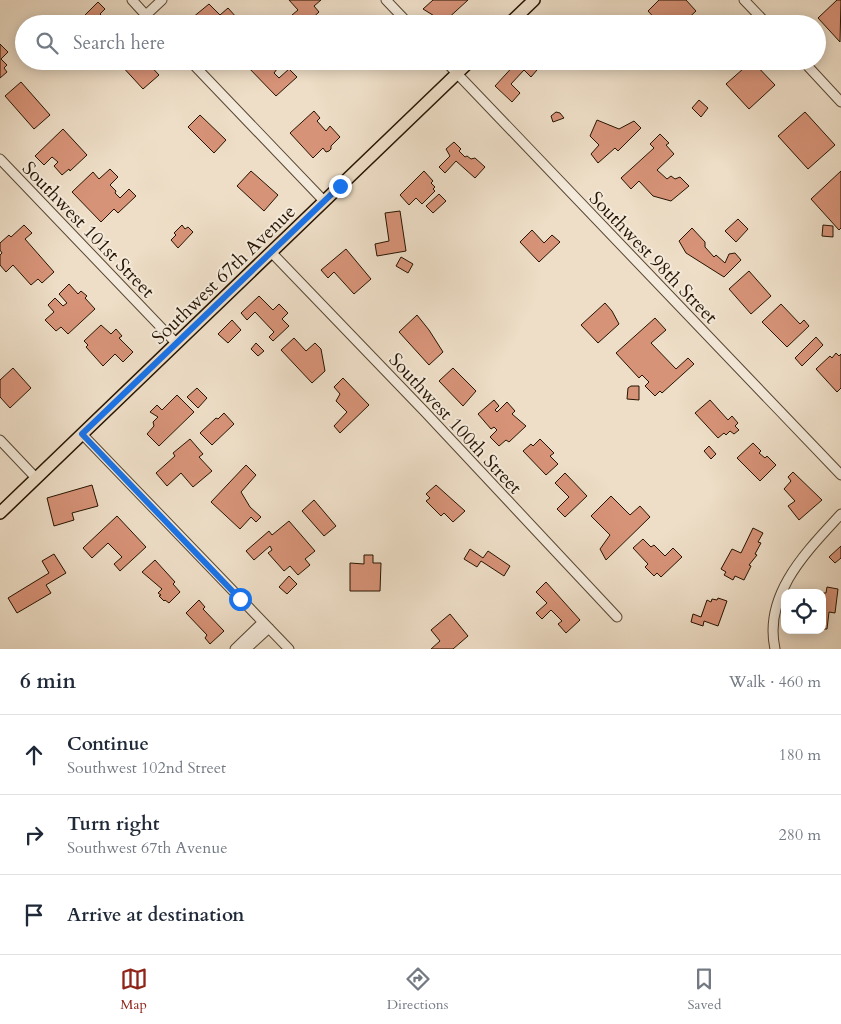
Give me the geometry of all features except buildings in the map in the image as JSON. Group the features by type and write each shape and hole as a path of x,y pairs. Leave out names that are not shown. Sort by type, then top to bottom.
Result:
{"main road":[{"path":"518,15 534,0"},
{"name":"Southwest 67th Avenue","path":"0,513 460,70"}],"street":[{"path":"132,0 146,15 162,0"},
{"path":"386,0 400,15"},
{"path":"744,0 758,15"},
{"path":"199,70 324,202"},
{"name":"Southwest 98th Street","path":"452,70 841,476"},
{"path":"811,70 841,102"},
{"name":"Southwest 101st Street","path":"0,159 176,343"},
{"name":"Southwest 100th Street","path":"271,252 425,412 617,617"},
{"path":"82,434 289,649"},
{"path":"0,440 36,478"},
{"path":"775,646 773,633 774,613 782,588 798,565 841,514"},
{"path":"235,649 266,625"},
{"path":"246,649 266,625"}],"route":[{"path":"240,599 82,434 340,186"}]}
